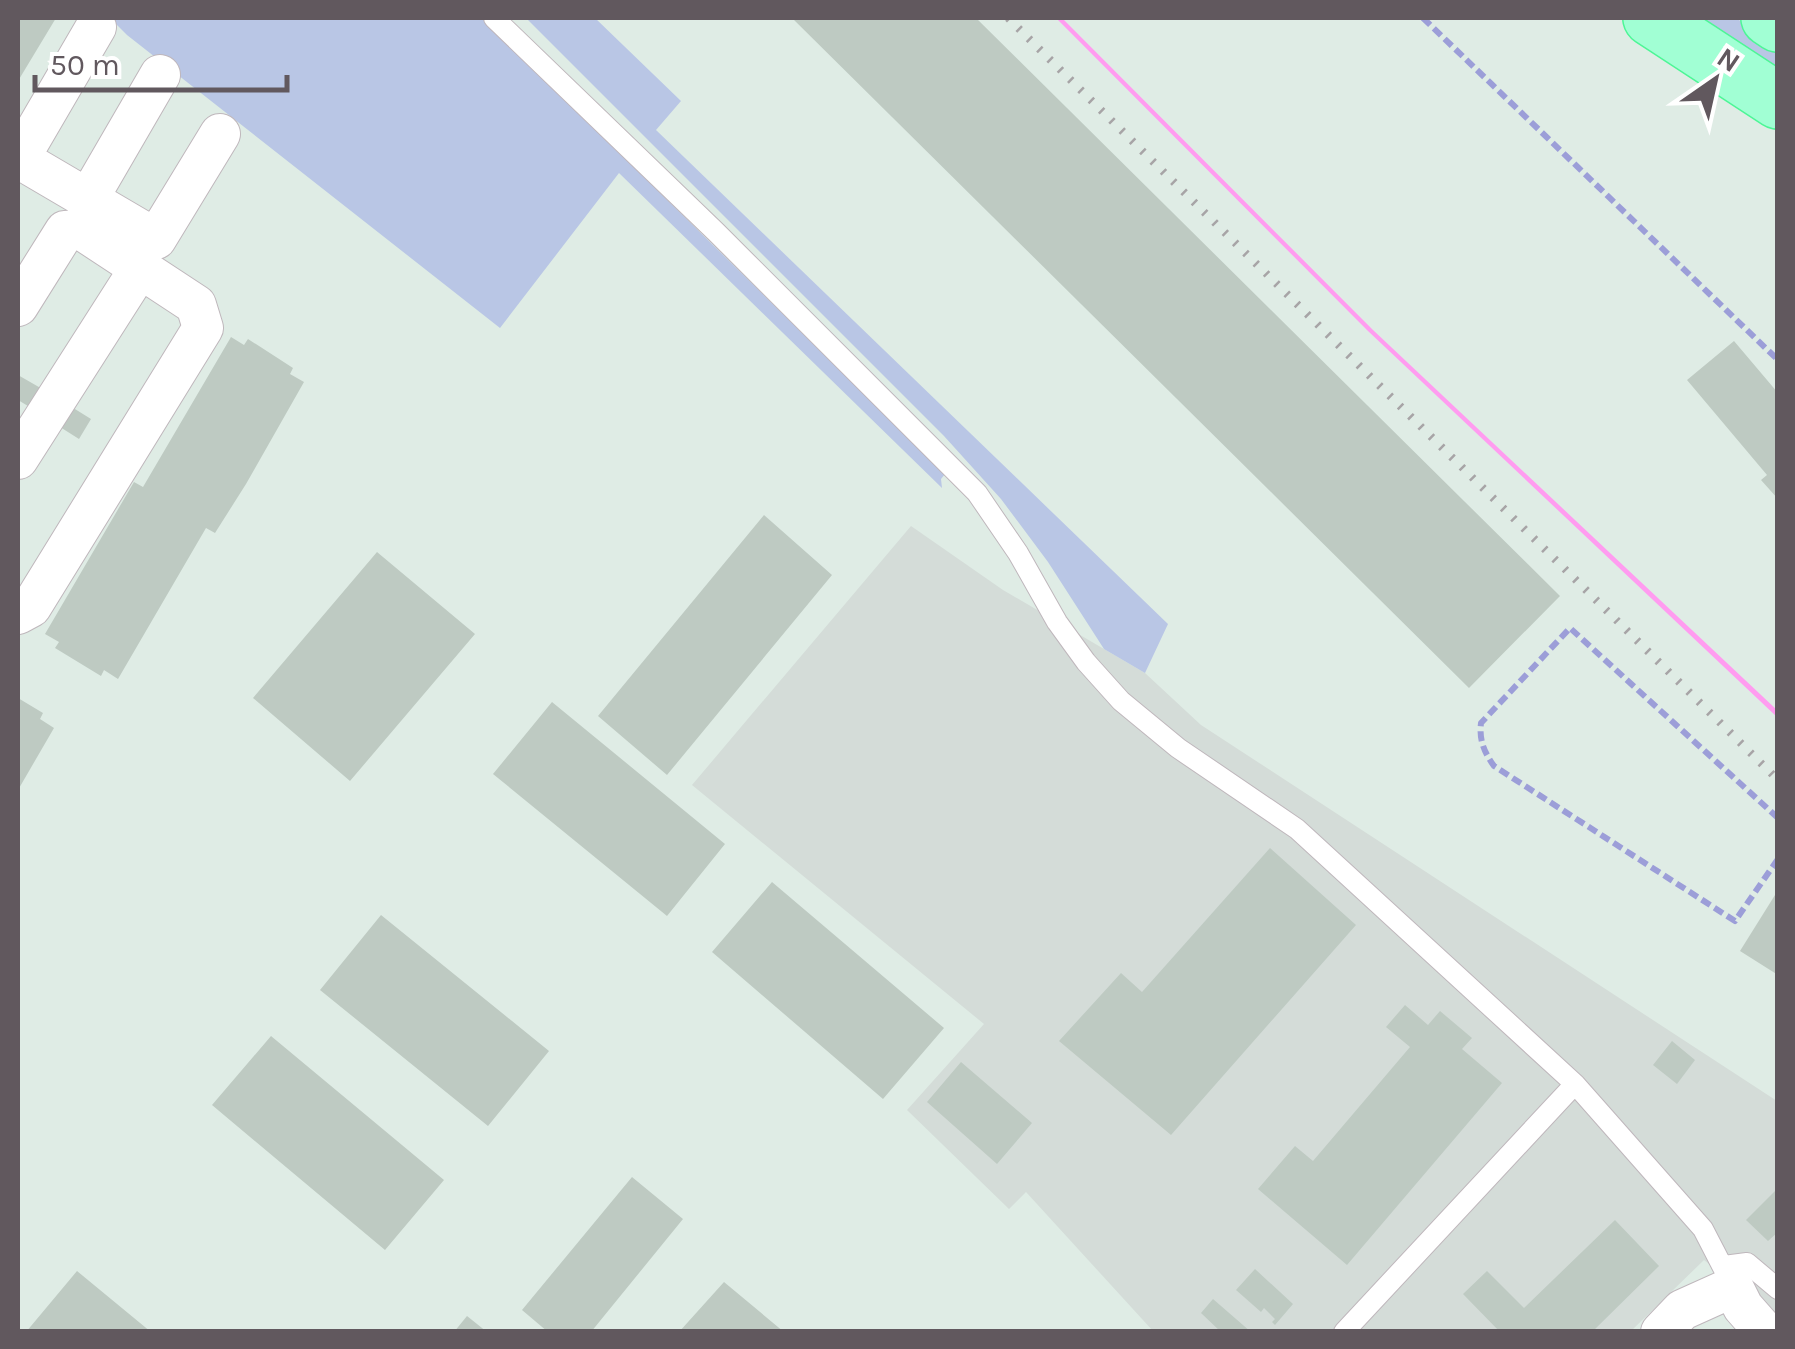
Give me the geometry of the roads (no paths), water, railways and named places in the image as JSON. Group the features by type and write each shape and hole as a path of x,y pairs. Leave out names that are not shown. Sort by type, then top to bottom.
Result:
{"main road":[{"path":"1651,18 1778,102"},
{"path":"1768,18 1778,24"}],"street":[{"path":"96,27 18,158 156,239 220,134"},
{"path":"88,200 160,75"},
{"path":"18,306 65,231 82,230 196,304 203,328 31,607 18,614"},
{"path":"18,460 140,268"},
{"path":"1660,1332 1728,1276 1743,1307 1764,1332"}],"lane":[{"path":"494,18 977,493 1018,553 1057,622 1121,701 1178,748 1297,829 1576,1084 1704,1228 1728,1276 1747,1263 1778,1289"},
{"path":"1344,1332 1576,1084"}],"railway":[{"path":"1008,18 1778,780"}]}
